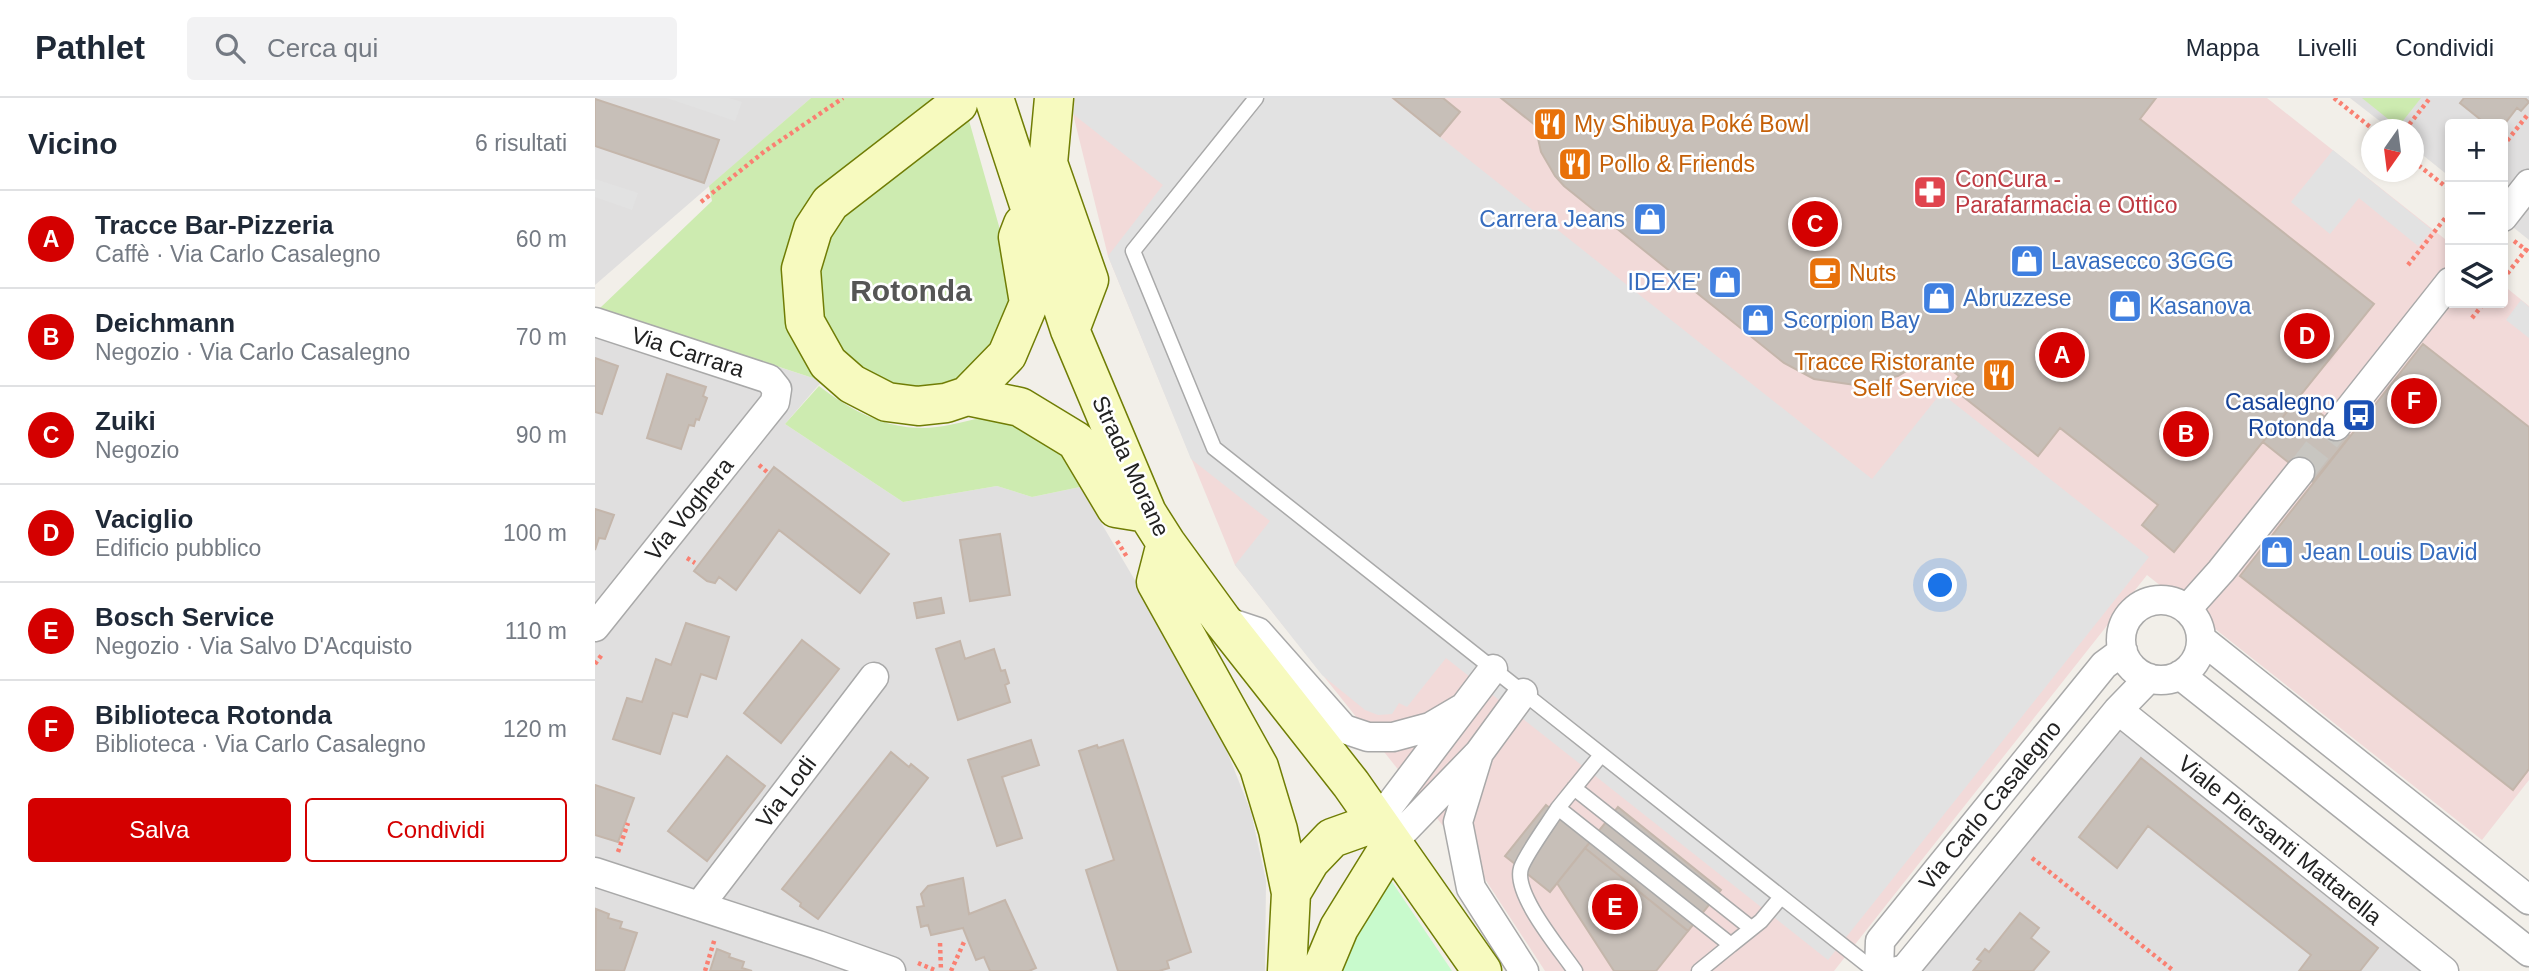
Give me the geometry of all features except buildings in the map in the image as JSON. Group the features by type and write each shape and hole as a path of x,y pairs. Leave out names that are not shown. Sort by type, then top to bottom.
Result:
{"street":[{"path":"1054,98 1048,163 1089,280 1070,330"},
{"path":"976,101 830,203 813,229 801,270 805,322 828,363 852,384 887,402 918,406 946,403 967,396 1007,355 1029,303 1019,237 1029,202"},
{"name":"Strada Morane","path":"976,101 1029,202 1070,330 1156,528 1222,621 1351,784 1482,971"},
{"path":"2508,211 2529,184"},
{"path":"2336,426 2445,288"},
{"name":"Via Carrara","path":"595,322 769,379 777,389"},
{"name":"Via Voghera","path":"600,612 775,402 777,389"},
{"path":"967,396 1020,407 1076,441 1116,508 1156,528 1157,582 1259,766 1278,830 1291,893 1286,971"},
{"path":"2187,609 2300,472"},
{"path":"2166,600 2187,609 2197,622 2201,639 2195,662 2180,675 2170,679 2149,678 2128,663 2123,650 2123,628 2128,618 2144,603 2166,600"},
{"path":"1222,621 1258,632 1344,729 1368,737 1393,737 1430,727 1464,708"},
{"path":"2201,639 2520,892 2484,917"},
{"name":"Via Carlo Casalegno","path":"1877,971 1880,941 2104,665 2123,650"},
{"path":"1321,971 1384,833 1464,708 1493,669"},
{"path":"2180,675 2529,952"},
{"name":"Via Lodi","path":"699,906 874,677"},
{"name":"Via Carlo Casalegno","path":"1897,971 1905,969 2118,710 2149,678"},
{"path":"1291,893 1310,861 1332,838 1384,833 1479,753 1523,693"},
{"name":"Viale Piersanti Mattarella","path":"2118,710 2442,971"},
{"path":"1479,753 1458,822 1471,888 1524,971"},
{"path":"605,866 699,906 891,971"}],"lane":[{"path":"1256,98 1133,251 1214,448 1877,971"},
{"path":"1575,971 1529,903 1520,879 1521,867 1558,808 1601,755"},
{"path":"1574,789 1751,928"},
{"path":"1558,808 1731,945"},
{"path":"1699,971 1761,921 1781,897"}],"path":[{"path":"701,202 765,151 843,98"},
{"path":"2334,98 2361,120"},
{"path":"2414,119 2430,98"},
{"path":"2508,140 2529,113"},
{"path":"2424,170 2445,186"},
{"path":"2408,265 2445,218"},
{"path":"2508,273 2529,246"},
{"path":"2472,318 2480,308"},
{"path":"1116,538 1130,562"},
{"path":"605,866 628,823"},
{"path":"2010,841 2174,971"},
{"path":"705,971 717,934"},
{"path":"951,971 964,942"},
{"path":"940,943 941,971"}],"shaded area":[{"path":"595,98 811,98 595,285"},
{"path":"667,98 729,98 742,102 735,121"},
{"path":"1075,98 2267,98 2361,172 2361,182 2373,182 2445,239 2445,308 2508,308 2508,289 2529,306 2529,780 2482,840 2147,575 1834,971 1545,971 1483,876 1235,565 1108,256 1073,114"},
{"path":"1075,98 1391,98 1872,479 1941,393 2149,557 1828,960 1446,658 1407,707 1399,703 1392,714 1378,715 1365,710 1322,675 1235,565 1270,521 1191,459 1108,256 1163,185 1073,114"},
{"path":"2350,98 2529,98 2529,240 2508,223 2508,119 2445,119 2445,173 2424,156 2424,119 2377,119"},
{"path":"2333,150 2361,173 2361,182 2373,182 2432,230 2418,246 2359,198 2330,234 2291,202"},
{"path":"595,179 638,193 632,210 595,197"},
{"path":"2521,300 2529,307 2529,338 2506,320"},
{"path":"595,307 822,381 785,424 903,502 997,486 1032,497 1080,487 1209,706 1251,812 1266,881 1265,971 595,971"},
{"path":"2117,720 2435,971 1910,971"}],"green space":[{"path":"811,98 937,98 813,199 822,381 600,308 712,201 709,186"},
{"path":"2362,98 2421,98 2404,119 2388,119"},
{"path":"968,117 1014,279 1005,331 957,384 905,389 870,376 840,351 821,314 816,291 824,244 851,206"},
{"path":"819,386 867,416 894,425 929,428 981,418 1017,424 1056,446 1080,487 1032,497 997,486 903,502 785,424"},
{"path":"1384,870 1452,971 1329,971"}],"tunnel":[{"path":"2300,472 2336,426"}],"place":[{"name":"My Shibuya Poké Bowl","path":"1550,124"},
{"name":"Pollo & Friends","path":"1575,164"},
{"name":"ConCura - Parafarmacia e Ottico","path":"1930,192"},
{"name":"Carrera Jeans","path":"1650,219"},
{"name":"Zuiki","path":"1815,224"},
{"name":"Lavasecco 3GGG","path":"2027,261"},
{"name":"Nuts","path":"1825,273"},
{"name":"IDEXE'","path":"1725,282"},
{"name":"Abruzzese","path":"1939,298"},
{"name":"Kasanova","path":"2125,306"},
{"name":"Scorpion Bay","path":"1758,320"},
{"name":"Vaciglio","path":"2307,336"},
{"name":"Tracce Bar-Pizzeria","path":"2062,355"},
{"name":"Tracce Ristorante Self Service","path":"1999,375"},
{"name":"Biblioteca Rotonda","path":"2414,401"},
{"name":"Casalegno Rotonda","path":"2359,415"},
{"name":"Deichmann","path":"2186,434"},
{"name":"Jean Louis David","path":"2277,552"},
{"name":"Bosch Service","path":"1615,907"}],"district":[{"name":"Rotonda","path":"911,291"}]}
